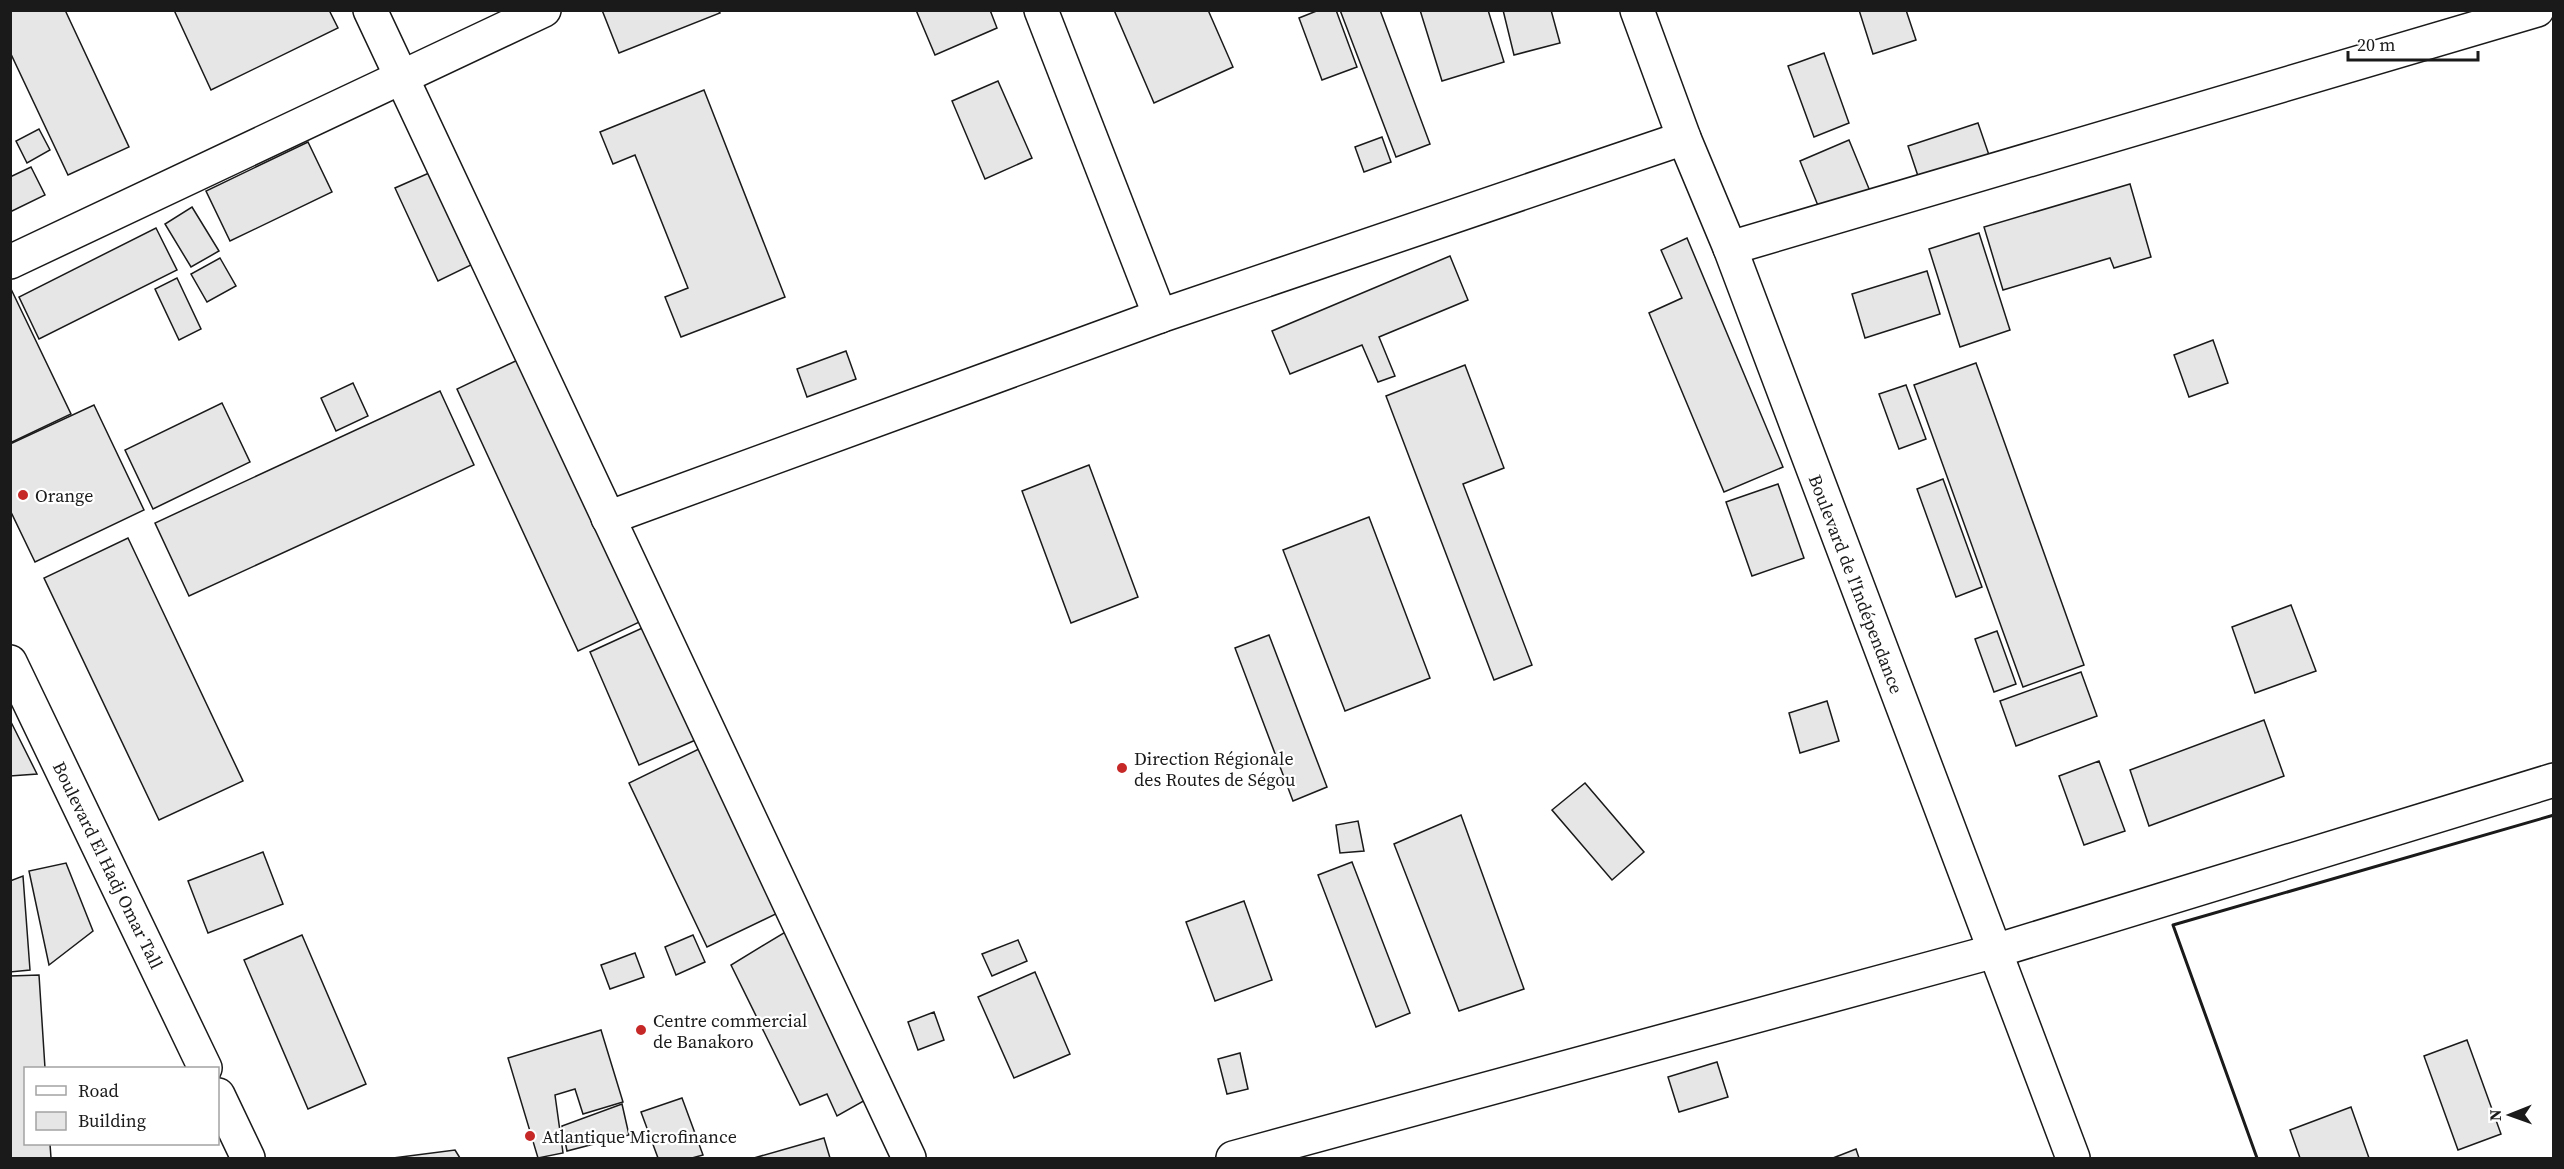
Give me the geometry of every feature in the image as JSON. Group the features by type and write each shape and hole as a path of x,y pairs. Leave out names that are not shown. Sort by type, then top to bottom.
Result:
{"main road":[{"path":"370,10 909,1158"},
{"path":"10,262 544,10"},
{"path":"1041,10 1160,316"},
{"name":"Boulevard de l'Indépendance","path":"1637,10 1683,138 1730,248 2073,1158"},
{"path":"1730,248 2537,10"},
{"path":"608,518 1160,316 1683,138"},
{"name":"Boulevard El Hadj Omar Tall","path":"10,662 205,1067"},
{"path":"1233,1158 1995,951 2553,780"},
{"path":"219,1097 248,1158"}],"building":[{"path":"10,10 65,10 129,147 68,175 10,52"},
{"path":"174,10 329,10 338,28 211,90"},
{"path":"602,10 718,10 720,13 619,53"},
{"path":"916,10 990,10 997,28 935,55"},
{"path":"1114,10 1208,10 1233,67 1154,103"},
{"path":"1319,10 1336,10 1357,67 1322,80 1299,18"},
{"path":"1340,10 1380,10 1430,144 1396,157"},
{"path":"1420,10 1488,10 1504,62 1442,81"},
{"path":"1503,10 1551,10 1560,43 1514,55"},
{"path":"1859,10 1906,10 1916,40 1873,54"},
{"path":"1824,53 1849,123 1814,137 1788,66"},
{"path":"998,81 1032,158 985,179 952,101"},
{"path":"704,90 785,297 681,337 665,297 688,288 635,155 613,164 600,132"},
{"path":"1978,123 1989,155 1919,179 1908,146"},
{"path":"39,129 50,150 27,163 16,141"},
{"path":"1382,137 1391,162 1364,172 1355,147"},
{"path":"1849,140 1872,196 1823,218 1800,161"},
{"path":"308,142 332,192 230,241 206,191"},
{"path":"31,167 45,195 10,212 10,177"},
{"path":"429,173 471,265 438,281 395,188"},
{"path":"2130,184 2151,257 2114,268 2110,258 2003,290 1984,227"},
{"path":"192,207 219,251 191,267 165,224"},
{"path":"156,228 177,270 39,339 19,297"},
{"path":"1979,233 2010,330 1960,347 1929,249"},
{"path":"1687,238 1783,467 1724,492 1649,313 1682,298 1661,250"},
{"path":"1450,256 1468,300 1379,337 1395,376 1378,382 1362,345 1290,374 1272,331"},
{"path":"220,258 236,286 207,302 191,274"},
{"path":"1927,271 1940,314 1865,338 1852,294"},
{"path":"177,278 201,329 179,340 155,289"},
{"path":"10,289 71,414 10,443"},
{"path":"2213,340 2228,383 2189,397 2174,355"},
{"path":"846,351 856,379 807,397 797,369"},
{"path":"526,356 648,618 578,651 457,389"},
{"path":"1976,363 2084,665 2023,687 1914,385"},
{"path":"1465,365 1504,468 1463,484 1532,665 1494,680 1386,396"},
{"path":"353,383 368,416 336,431 321,398"},
{"path":"1906,385 1926,439 1899,449 1879,394"},
{"path":"440,391 474,465 189,596 155,523"},
{"path":"222,403 250,462 153,509 125,450"},
{"path":"94,405 144,510 35,562 10,510 10,444"},
{"path":"1089,465 1138,597 1071,623 1022,491"},
{"path":"1943,479 1982,587 1956,597 1917,489"},
{"path":"1778,484 1804,558 1752,576 1726,502"},
{"path":"1369,517 1430,678 1345,711 1283,550"},
{"path":"128,538 243,781 159,820 44,578"},
{"path":"2291,605 2316,671 2255,693 2232,627"},
{"path":"651,624 700,738 639,765 590,652"},
{"path":"1997,631 2016,684 1994,692 1975,639"},
{"path":"1269,635 1327,787 1293,801 1235,648"},
{"path":"2081,672 2097,716 2016,746 2000,701"},
{"path":"1827,701 1839,741 1800,753 1789,713"},
{"path":"10,720 37,774 10,776"},
{"path":"2264,720 2284,776 2149,826 2130,770"},
{"path":"703,747 782,911 707,947 629,783"},
{"path":"2099,761 2125,831 2084,845 2059,776"},
{"path":"1585,783 1644,852 1612,880 1552,810"},
{"path":"1461,815 1524,989 1459,1011 1394,844"},
{"path":"1358,821 1364,851 1340,853 1336,825"},
{"path":"263,852 283,904 208,933 188,881"},
{"path":"1352,862 1410,1013 1376,1027 1318,875"},
{"path":"66,863 93,931 49,965 29,871"},
{"path":"23,876 30,970 10,972 10,881"},
{"path":"1244,901 1272,980 1215,1001 1186,922"},
{"path":"787,931 869,1098 837,1116 827,1094 800,1105 731,965"},
{"path":"302,935 366,1084 308,1109 244,960"},
{"path":"693,935 705,962 676,975 665,947"},
{"path":"1018,940 1027,961 992,976 982,954"},
{"path":"635,953 644,977 610,989 601,965"},
{"path":"1035,972 1070,1054 1014,1078 978,997"},
{"path":"39,975 45,1067 24,1067 24,1145 50,1145 51,1158 10,1158 10,976"},
{"path":"934,1012 944,1040 918,1050 908,1022"},
{"path":"601,1030 623,1102 583,1114 575,1089 555,1095 563,1153 538,1158 508,1058"},
{"path":"2467,1040 2501,1134 2458,1150 2424,1056"},
{"path":"1240,1053 1248,1089 1227,1094 1218,1059"},
{"path":"1717,1062 1728,1097 1679,1112 1668,1077"},
{"path":"682,1098 703,1155 692,1158 658,1158 641,1112"},
{"path":"622,1104 629,1135 567,1151 562,1126"},
{"path":"2351,1107 2369,1158 2300,1158 2290,1130"},
{"path":"824,1138 830,1158 754,1158"},
{"path":"1856,1149 1859,1158 1833,1158"},
{"path":"455,1150 460,1158 393,1158"}],"wall":[{"path":"2257,1158 2173,925 2554,815"}],"place":[{"name":"Orange","path":"23,495"},
{"name":"Direction Régionale des Routes de Ségou","path":"1122,768"},
{"name":"Centre commercial de Banakoro","path":"641,1030"},
{"name":"Atlantique Microfinance","path":"530,1136"}]}
